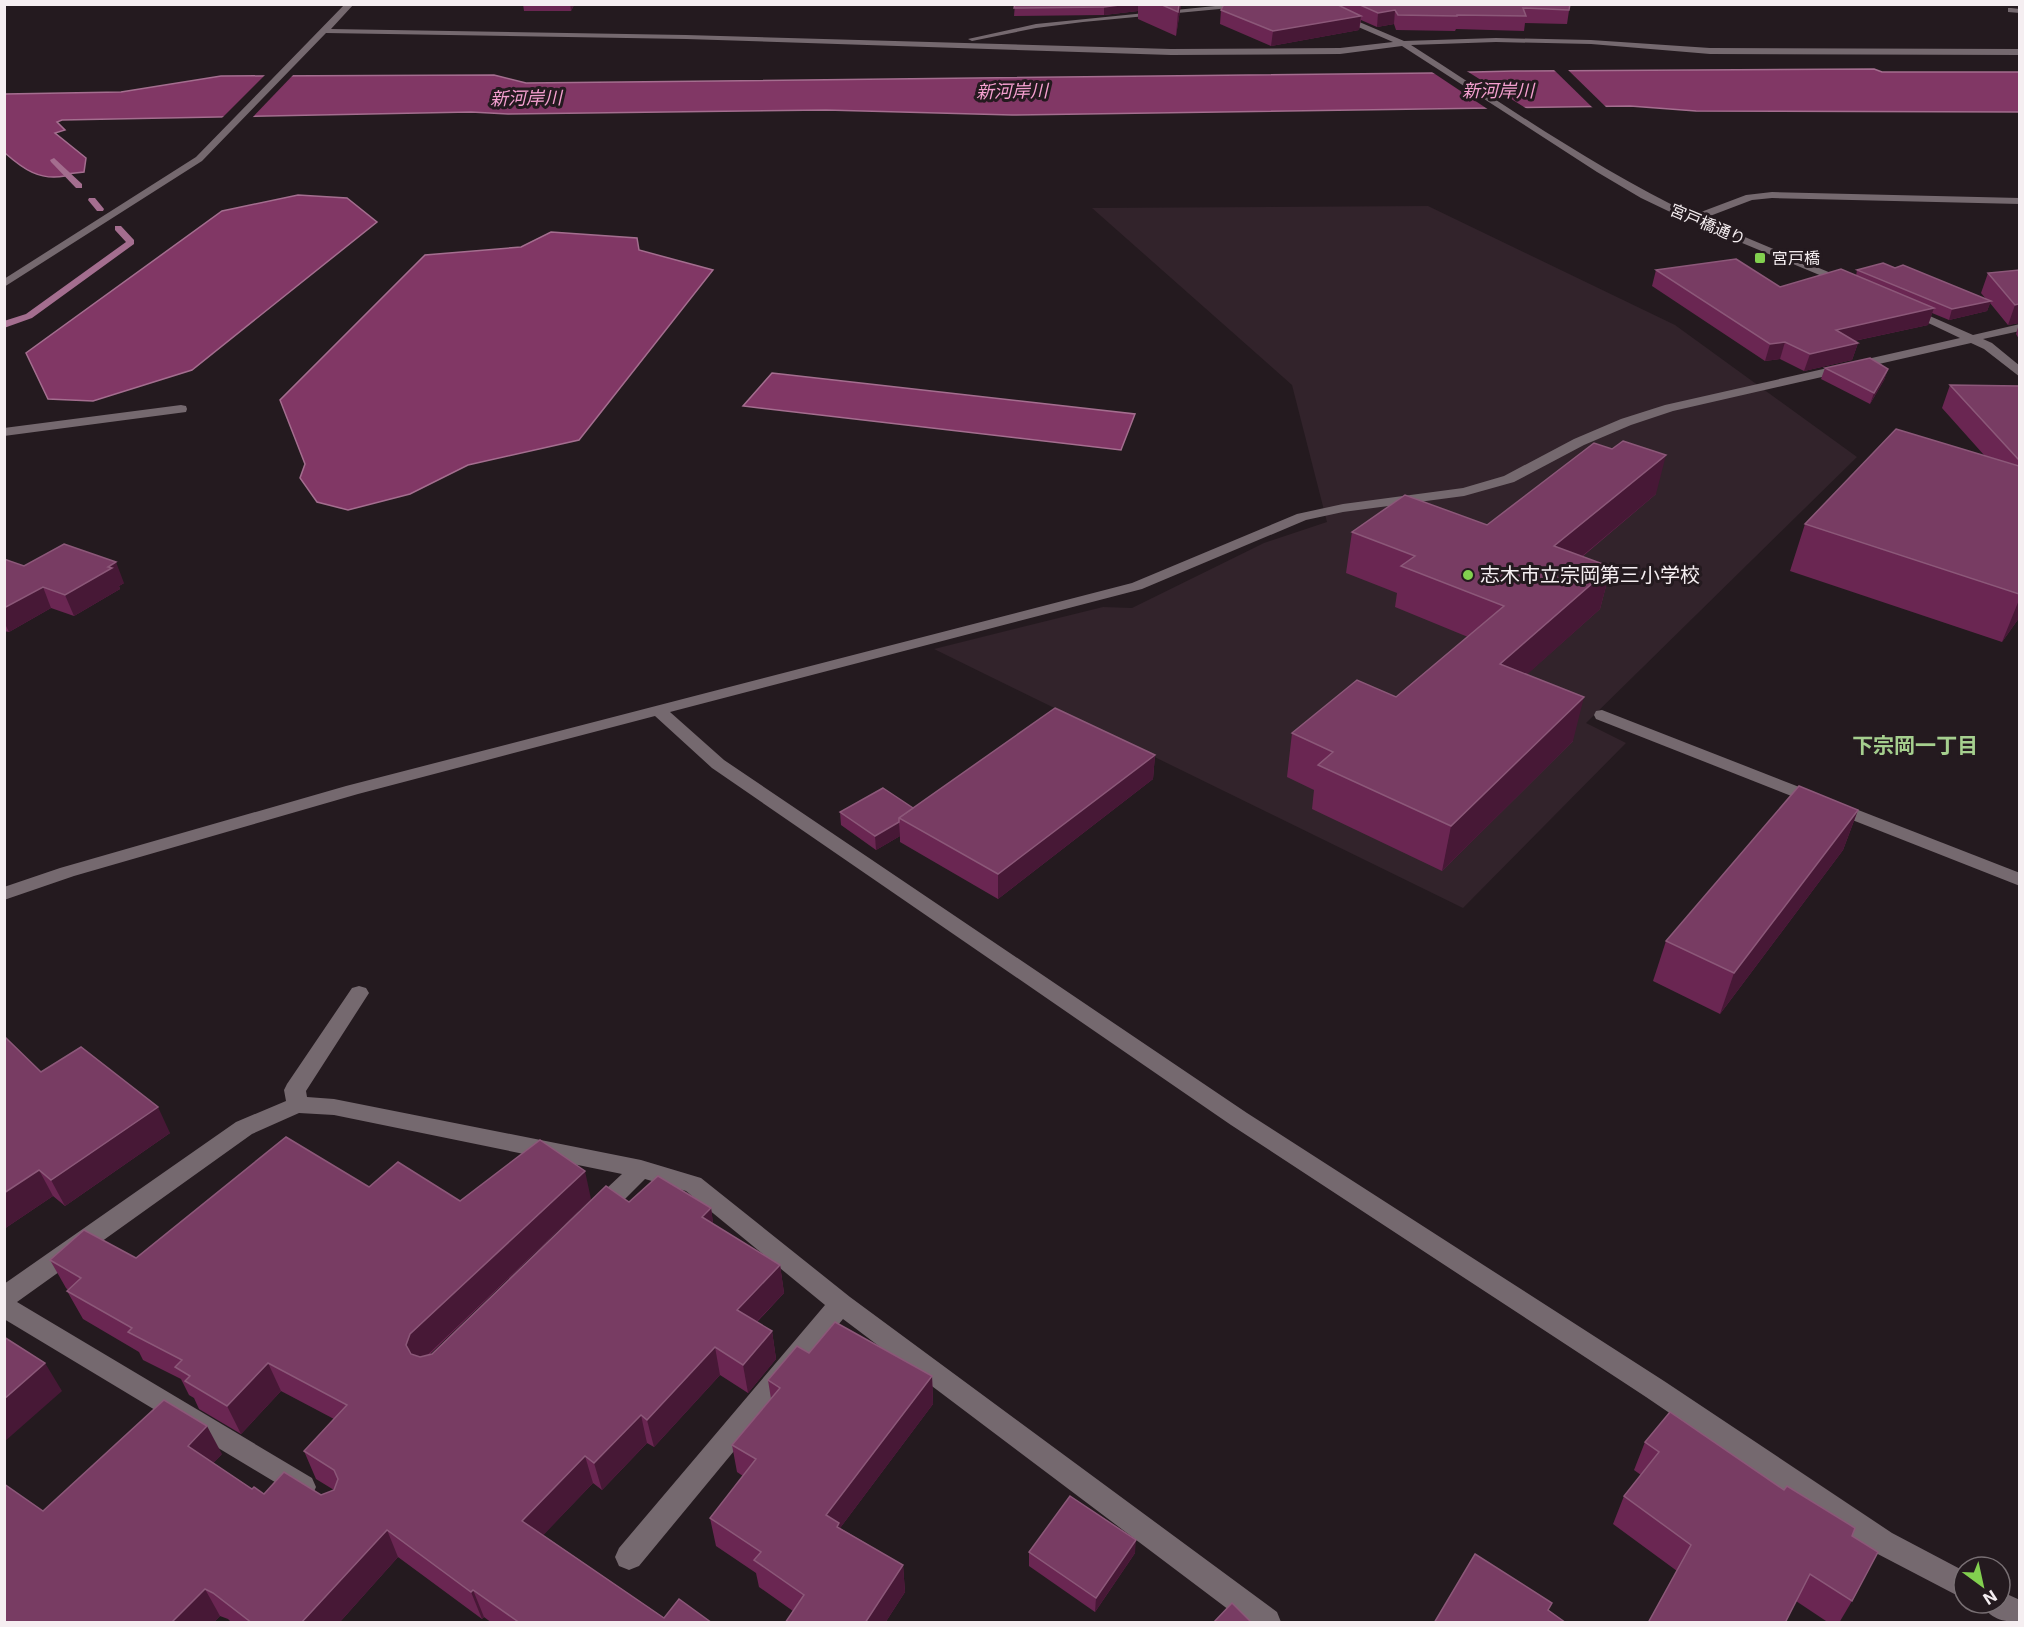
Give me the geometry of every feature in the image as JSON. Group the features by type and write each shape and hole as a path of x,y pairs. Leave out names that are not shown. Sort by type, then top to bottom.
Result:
{"street":[{"path":"4,284 191,165 324,33 350,4"},
{"path":"941,46 1036,26 1268,4"},
{"name":"宮戸橋通り","path":"1309,4 1404,44 1623,184 1693,219 1858,288"},
{"path":"324,33 686,37 1111,52 1340,51 1441,41 1535,40 1710,51 2019,52"},
{"path":"1693,219 1750,197 1772,195 2019,201"},
{"path":"1890,302 1973,337 2002,356 2019,373"},
{"path":"4,894 67,872 352,790 660,712 1137,586 1302,517 1342,508 1464,492 1509,479 1579,442 1626,422 1670,408 2019,327"},
{"path":"4,432 181,409"},
{"path":"660,712 718,764 1239,1119 1655,1389 1882,1542 1952,1580"},
{"path":"1602,715 2019,880"},
{"path":"297,1105 296,1090 359,993"},
{"path":"4,1298 244,1128 297,1105 334,1107 641,1169 693,1184 841,1304 1267,1623"},
{"path":"582,1226 641,1169"},
{"path":"628,1557 841,1304"},
{"path":"4,1306 326,1501"}],"shaded area":[{"name":"志木市立宗岡第三小学校","path":"1428,206 1675,325 1857,457 1586,723 1626,743 1463,908 934,649 1103,607 1132,608 1264,543 1327,522 1292,385 1092,208"}],"water":[{"name":"新河岸川","path":"1874,69 1882,72 2020,72 2019,112 1696,111 1630,106 1012,115 826,110 508,114 471,112 62,120 57,122 65,130 55,133 86,158 84,172 48,177 25,169 5,153 5,94 121,92 221,76 494,75 526,83"},
{"path":"298,195 347,198 377,222 192,370 93,401 48,399 26,353 222,211"},
{"path":"551,232 637,238 639,250 713,270 579,440 468,465 410,494 348,510 317,502 300,478 305,464 280,400 425,255 521,247"},
{"path":"772,373 1135,414 1121,450 743,406"}],"pier":[{"path":"1551,67 1565,67 1609,110 1595,110"},
{"path":"1429,70 1465,70 1532,112 1492,112"},
{"path":"267,73 295,73 251,119 220,120"}],"building":[{"path":"1015,4 1127,4 1104,7 1014,8"},
{"path":"1160,4 1179,4 1178,12"},
{"path":"1224,4 1336,4 1361,16 1273,31 1221,10"},
{"path":"1358,4 1570,4 1569,10 1523,8 1526,16 1457,16 1398,15 1395,10 1378,13"},
{"path":"1736,259 1780,287 1841,269 1934,308 1836,330 1858,343 1810,354 1785,342 1770,344 1656,270"},
{"path":"1883,263 1895,268 1903,265 1991,301 1952,309 1857,270"},
{"path":"2019,270 2019,304 2015,305 1988,273"},
{"path":"1870,358 1888,369 1874,393 1825,368"},
{"path":"1950,385 2019,386 2019,460"},
{"path":"1896,429 2019,466 2019,594 1805,524"},
{"path":"1623,441 1666,455 1554,546 1611,567 1500,664 1584,697 1451,826 1318,765 1333,752 1292,733 1357,680 1396,697 1504,606 1401,566 1415,556 1352,532 1405,495 1487,525 1594,443 1612,449"},
{"path":"64,544 116,562 108,567 112,568 65,595 43,587 4,608 4,559 24,566"},
{"path":"1055,708 1155,755 998,874 899,818"},
{"path":"1799,786 1858,810 1734,973 1666,941"},
{"path":"883,788 913,808 899,818 899,822 875,836 840,812"},
{"path":"6,1038 41,1072 81,1047 158,1107 51,1180 39,1170 4,1193 4,1039"},
{"path":"286,1137 369,1187 398,1162 460,1201 540,1140 585,1171 410,1334 406,1345 411,1354 420,1357 432,1354 606,1186 629,1202 658,1176 711,1208 702,1217 780,1265 737,1310 772,1331 743,1365 715,1347 647,1420 641,1415 594,1463 585,1456 522,1521 664,1618 679,1599 712,1623 520,1623 473,1590 471,1592 387,1530 301,1623 252,1623 205,1589 171,1623 4,1623 4,1484 43,1511 164,1400 207,1426 188,1446 252,1489 254,1487 264,1494 284,1472 321,1495 334,1490 338,1479 334,1470 304,1451 347,1405 268,1363 227,1406 185,1381 190,1376 175,1367 182,1360 128,1332 132,1328 67,1291 81,1278 50,1260 84,1230 136,1258"},
{"path":"835,1322 932,1376 826,1515 839,1523 837,1527 903,1565 865,1623 785,1623 804,1595 754,1560 761,1552 710,1518 756,1459 732,1445 780,1388 768,1380 797,1346 809,1353"},
{"path":"4,1337 45,1363 4,1399"},
{"path":"1670,1412 1784,1490 1787,1486 1855,1528 1852,1536 1878,1552 1852,1601 1810,1574 1785,1623 1648,1623 1691,1545 1624,1496 1659,1452 1645,1442"},
{"path":"1070,1496 1136,1540 1096,1598 1029,1552"},
{"path":"1475,1554 1552,1603 1548,1610 1566,1623 1434,1623"},
{"path":"1232,1603 1252,1623 1213,1623"}],"waterway":[{"path":"54,160 79,186"},
{"path":"92,200 100,209"},
{"path":"4,325 29,316 131,242 118,228"}],"place":[{"name":"宮戸橋","path":"1760,258"},
{"name":"志木市立宗岡第三小学校","path":"1468,575"}],"district":[{"name":"下宗岡一丁目","path":"1915,745"}]}
